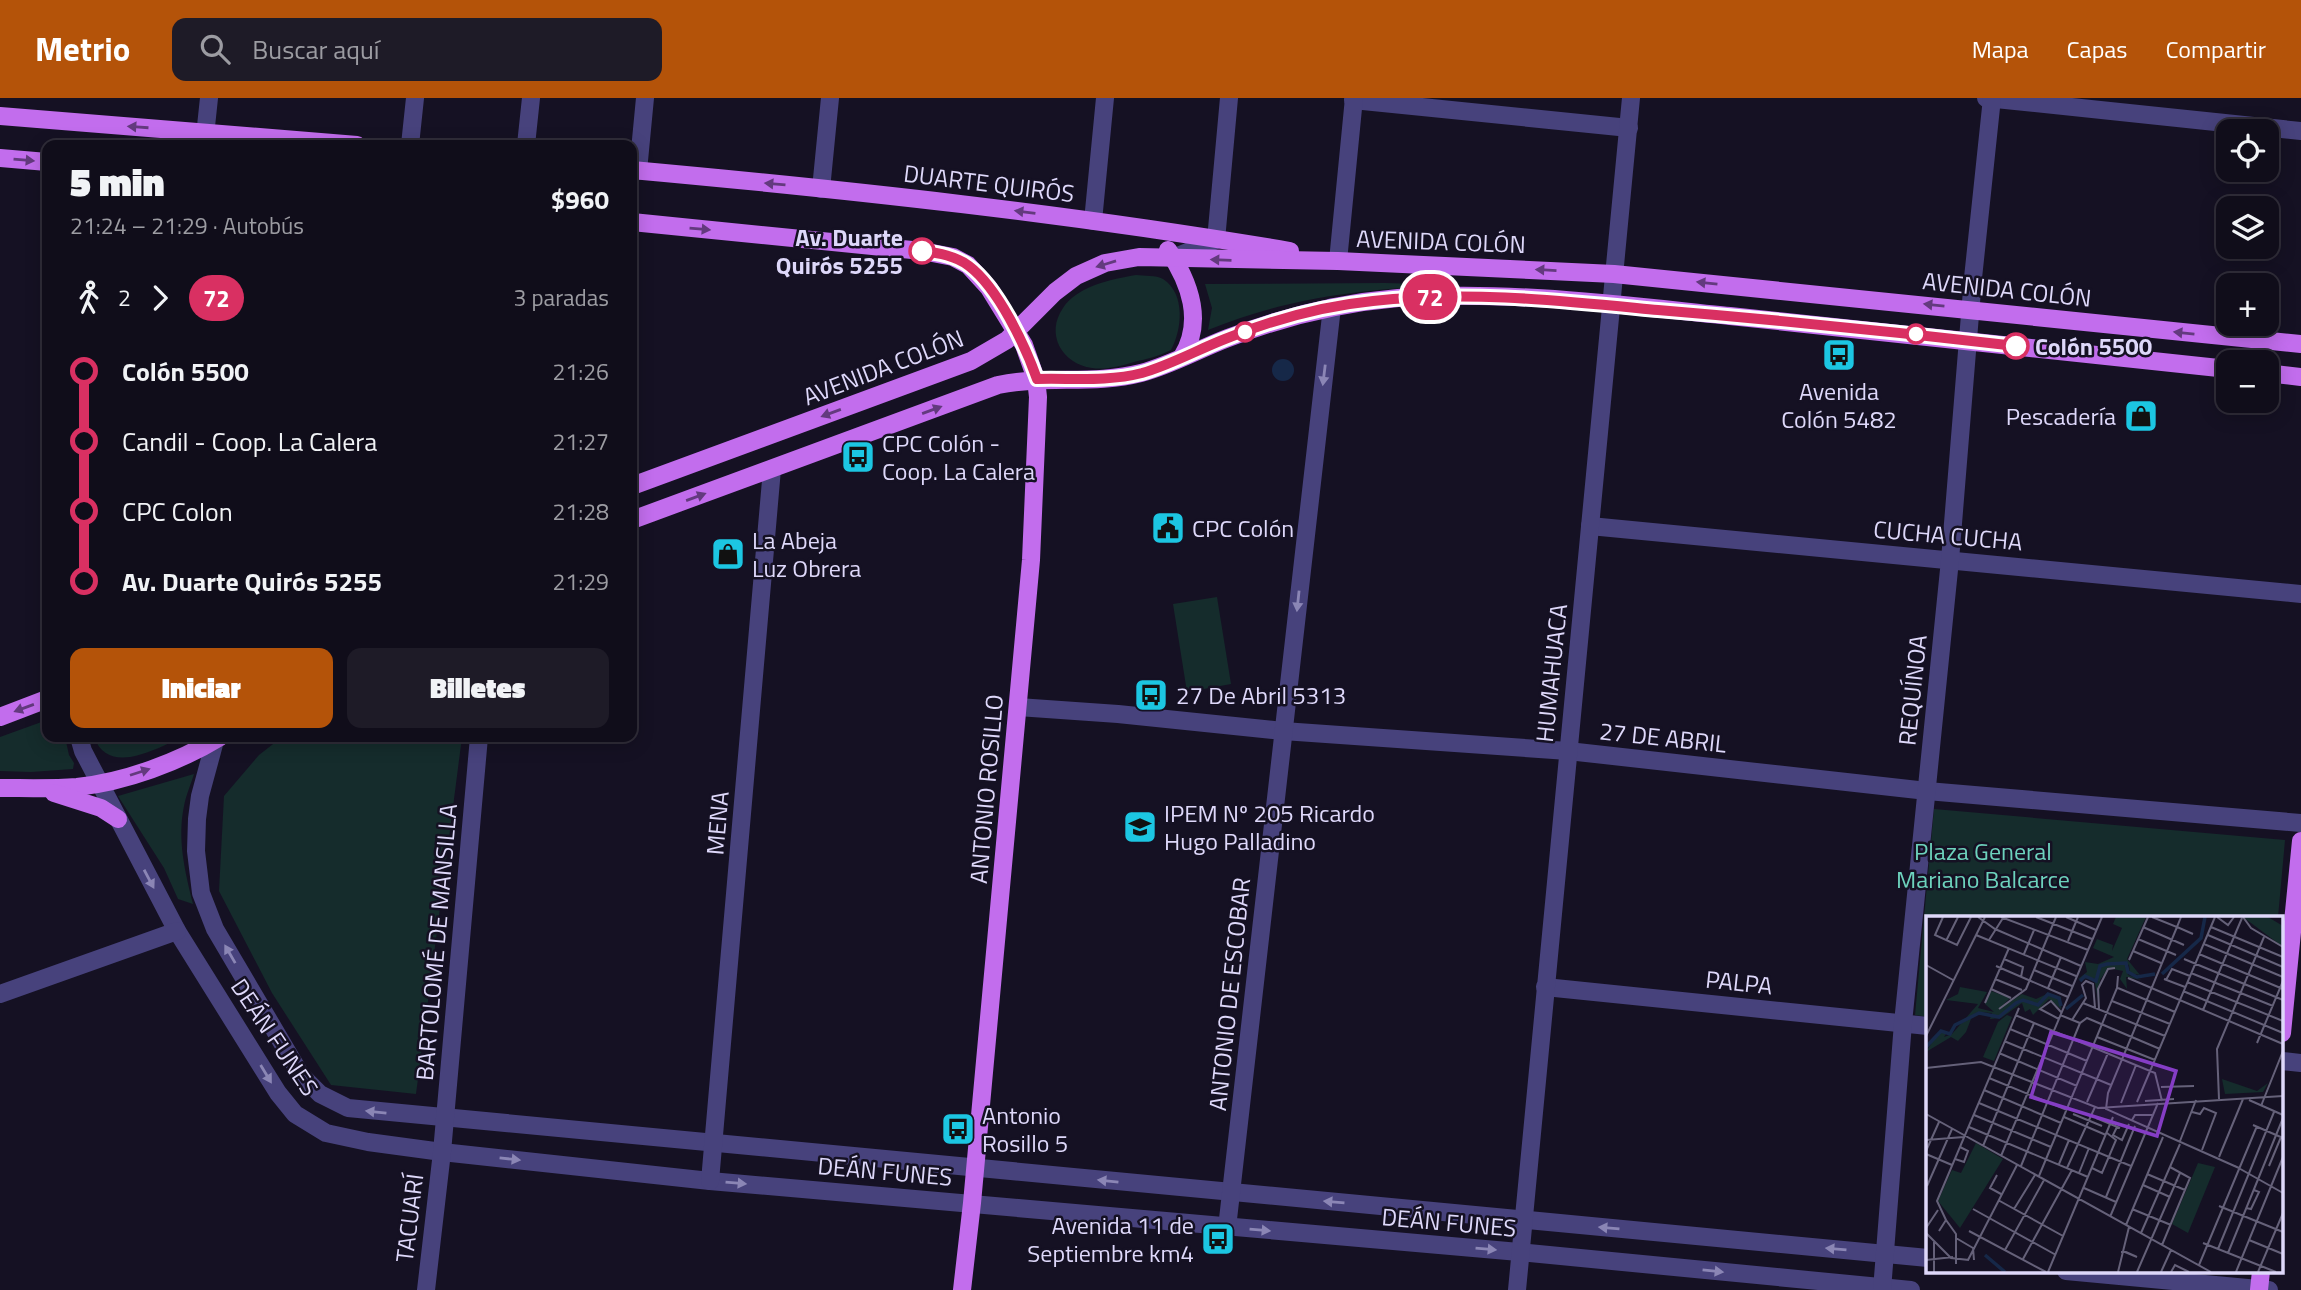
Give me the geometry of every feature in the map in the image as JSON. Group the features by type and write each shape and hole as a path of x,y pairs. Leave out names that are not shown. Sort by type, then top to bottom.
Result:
{"main road":[{"path":"0,116 230,140"},
{"path":"0,158 42,162"},
{"name":"DUARTE QUIRÓS","path":"637,171 821,188 1093,220 1338,261"},
{"path":"637,223 939,253 968,265 979,275 1017,331 1037,379"},
{"path":"1153,230 1173,258 1190,293 1194,310 1191,340 1182,357"},
{"name":"AVENIDA COLÓN","path":"637,484 971,361 997,347 1017,331 1055,292 1091,268 1121,259 1338,261 1614,274 2301,344"},
{"path":"637,518 998,386 1037,379 1115,378 1144,372 1266,325 1332,307 1370,301 1426,297 1551,300 1968,340 2216,368"},
{"path":"2279,374 2301,377"},
{"name":"ANTONIO ROSILLO","path":"962,1290 1031,560 1039,417 1037,379"},
{"path":"0,717 42,701"},
{"path":"0,788 78,787 99,783 146,770 208,742"},
{"path":"34,789 86,802 118,819"},
{"path":"2284,1013 2301,841"},
{"path":"2260,1272 2262,1290"}],"street":[{"path":"205,139 209,98"},
{"path":"411,140 415,98"},
{"path":"527,140 531,98"},
{"path":"637,156 645,98"},
{"path":"821,188 830,98"},
{"path":"1093,220 1105,98"},
{"path":"1173,258 1216,240 1229,98"},
{"name":"HUMAHUACA","path":"1517,1290 1631,98"},
{"path":"1990,98 2301,131"},
{"name":"REQUÍNOA","path":"1882,1288 1903,1023 1950,560 1990,98"},
{"path":"1338,261 1354,99 1507,107 1629,128"},
{"name":"ANTONIO DE ESCOBAR","path":"1227,1228 1332,307"},
{"name":"MENA","path":"710,1181 772,469"},
{"name":"CUCHA CUCHA","path":"1590,526 2301,594"},
{"name":"27 DE ABRIL","path":"1018,707 1283,731 1568,751 1927,791 2301,823"},
{"name":"DEÁN FUNES","path":"80,742 99,783 177,931 278,1093 295,1114 313,1126 337,1136 442,1152 710,1181 1519,1252 1911,1290"},
{"name":"DEÁN FUNES","path":"216,742 200,796 197,819 195,851 201,892 215,929 301,1075 320,1094 348,1108 1926,1258"},
{"name":"BARTOLOMÉ DE MANSILLA","path":"442,1152 479,742"},
{"path":"0,995 177,931"},
{"name":"PALPA","path":"1545,987 1926,1026"},
{"name":"TACUARÍ","path":"426,1290 442,1152"},
{"path":"2076,1272 2262,1290"}],"green space":[{"path":"1136,275 1163,279 1176,294 1180,313 1178,333 1171,350 1108,368 1092,368 1072,361 1056,337 1058,318 1063,308 1069,300 1086,289 1106,281"},
{"path":"1205,284 1455,285 1329,296 1269,309 1208,330 1212,308"},
{"path":"1217,597 1231,684 1187,692 1173,604"},
{"path":"42,722 42,742 66,742 74,763 73,769 0,771 0,737"},
{"path":"97,742 171,742 134,756 111,755 101,749"},
{"path":"276,742 461,742 416,1094 331,1085 272,993 219,891 224,796 259,755"},
{"path":"194,774 185,802 181,831 193,904 178,899 164,868 118,796"},
{"name":"Plaza General Mariano Balcarce","path":"1934,809 2285,840 2278,916 1926,916 1926,1017 1915,1015"}],"water":[{"path":"1283,359 1291,362 1294,370 1291,378 1283,381 1275,378 1272,370 1275,362"}],"bus line":[{"name":"72","path":"922,251 953,257 979,275 1024,345 1037,379 1099,379 1130,375 1159,367 1229,337 1295,316 1370,301 1426,297 1551,300 1888,331 2016,346"}],"place":[{"name":"Av. Duarte Quirós 5255","path":"922,251"},
{"name":"Colón 5500","path":"2016,346"},
{"name":"Avenida Colón 5482","path":"1839,355"},
{"name":"Pescadería","path":"2141,416"},
{"name":"CPC Colón - Coop. La Calera","path":"858,457"},
{"name":"CPC Colón","path":"1168,528"},
{"name":"La Abeja Luz Obrera","path":"728,554"},
{"name":"27 De Abril 5313","path":"1151,695"},
{"name":"IPEM Nº 205 Ricardo Hugo Palladino","path":"1140,827"},
{"name":"Antonio Rosillo 5","path":"958,1129"},
{"name":"Avenida 11 de Septiembre km4","path":"1218,1239"}]}
